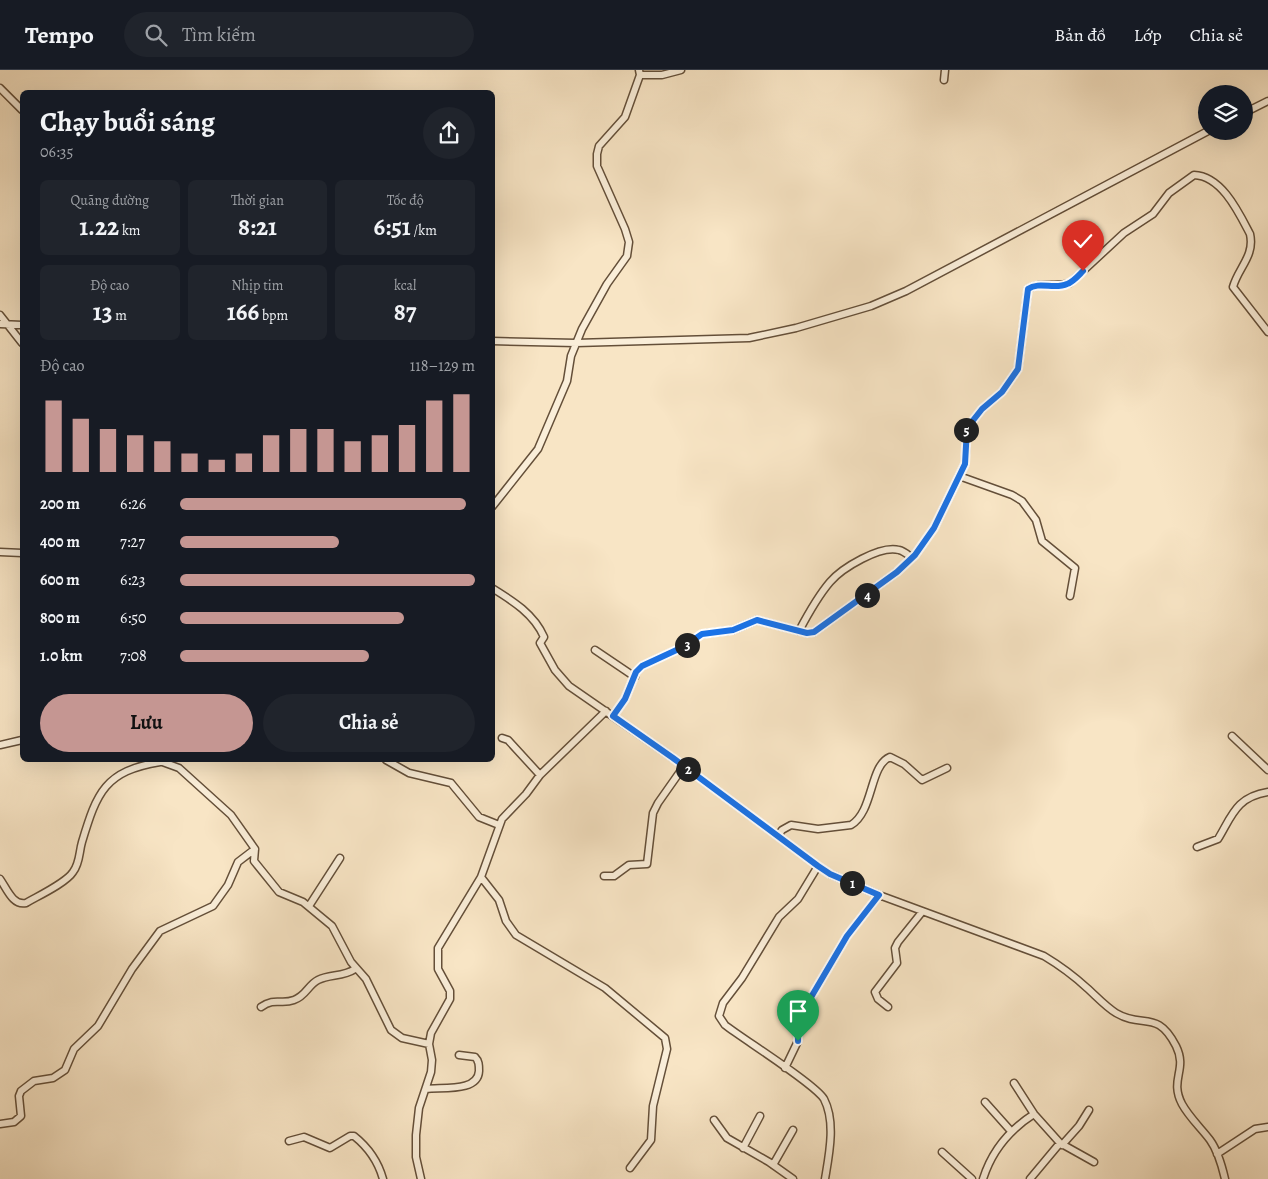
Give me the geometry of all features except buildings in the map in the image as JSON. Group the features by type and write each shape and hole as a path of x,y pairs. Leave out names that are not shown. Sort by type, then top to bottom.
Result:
{"street":[{"path":"495,503 538,449 567,381 576,343 592,308 627,256 629,242 625,229 597,166 599,146 624,118 639,72 662,75 682,70"},
{"path":"944,80 945,70"},
{"path":"0,88 20,108"},
{"path":"1253,108 1268,101"},
{"path":"495,341 576,343 749,338 796,328 871,306 906,291 1198,136"},
{"path":"613,716 625,699 642,666 683,647 702,634 733,630 757,620 807,633 820,629 912,558 934,528 965,464 967,428 982,409 1002,392 1018,369 1028,289 1033,285 1059,286 1070,283 1124,233 1153,214 1169,193 1194,175 1210,180 1224,193 1250,234 1252,241 1248,257 1233,287 1268,332"},
{"path":"0,315 10,324 20,340"},
{"path":"0,324 20,325"},
{"path":"959,476 1012,495 1022,501 1036,520 1042,541 1075,568 1070,596"},
{"path":"799,631 829,583 867,556 886,550 901,550 912,558"},
{"path":"0,552 20,553"},
{"path":"495,590 513,601 540,626 544,637 540,643 562,678 830,874 922,912 1044,956 1067,972 1116,1013 1157,1023 1163,1027 1171,1036 1181,1060 1176,1080 1179,1097 1217,1154 1226,1179"},
{"path":"595,650 635,677"},
{"path":"421,1179 416,1157 416,1135 420,1108 432,1060 429,1044 431,1033 450,999 450,991 438,969 438,948 481,877 499,825 540,775 606,712"},
{"path":"1232,736 1268,770"},
{"path":"502,738 508,740 540,775"},
{"path":"0,745 20,740"},
{"path":"778,836 782,830 791,825 818,828 851,825 855,822 869,798 882,761 890,757 904,764 924,781 947,768"},
{"path":"0,879 16,902 20,904 26,904 64,880 73,873 78,863 81,844 93,810 106,785 121,772 156,762"},
{"path":"162,762 179,768 199,784 231,815 255,849 254,860 279,892 309,906 332,926 355,969 366,979 391,1030 402,1038 429,1044"},
{"path":"389,762 408,773 451,783 479,817 499,825"},
{"path":"604,876 614,876 629,866 647,864 653,813 684,766"},
{"path":"1197,847 1218,839 1227,819 1238,806 1252,797 1268,792"},
{"path":"0,1124 14,1122 21,1116 22,1110 19,1096 26,1086 34,1081 59,1076 65,1070 74,1049 98,1026 132,968 160,931 213,906 228,886 238,862 255,849"},
{"path":"309,906 340,858"},
{"path":"818,866 798,899 779,916 742,978 720,1010 720,1021 824,1099 831,1132 825,1179"},
{"path":"481,877 499,900 506,921 516,935 605,988 665,1038 666,1049 653,1106 653,1133 651,1140 630,1168"},
{"path":"785,1068 798,1041 800,1016 847,936 879,895"},
{"path":"888,1007 878,1000 875,992 897,963 895,948 898,942 922,912"},
{"path":"261,1007 272,1000 293,1001 304,996 318,980 341,976 355,969"},
{"path":"426,1089 469,1086 476,1082 479,1078 478,1060 473,1056 459,1055"},
{"path":"1014,1084 1034,1114 1061,1144 1094,1162"},
{"path":"985,1102 1010,1130"},
{"path":"1030,1179 1079,1126 1088,1110"},
{"path":"983,1179 991,1158 1010,1130 1034,1114"},
{"path":"743,1148 760,1116"},
{"path":"714,1120 727,1138 773,1165 792,1179"},
{"path":"1217,1154 1256,1129 1268,1127"},
{"path":"773,1165 793,1130"},
{"path":"289,1141 304,1137 330,1148 354,1136 370,1151 377,1162 383,1179"},
{"path":"942,1152 972,1179"}],"route":[{"path":"798,1041 798,1021 800,1016 827,974 847,936 879,895 830,874 818,866 673,758 613,716 625,699 634,681 636,672 656,658 683,647 702,634 733,630 757,620 807,633 814,632 872,591 912,558 934,528 965,464 967,428 982,409 1013,380 1018,369 1026,292 1033,285 1064,286 1083,271"}]}
